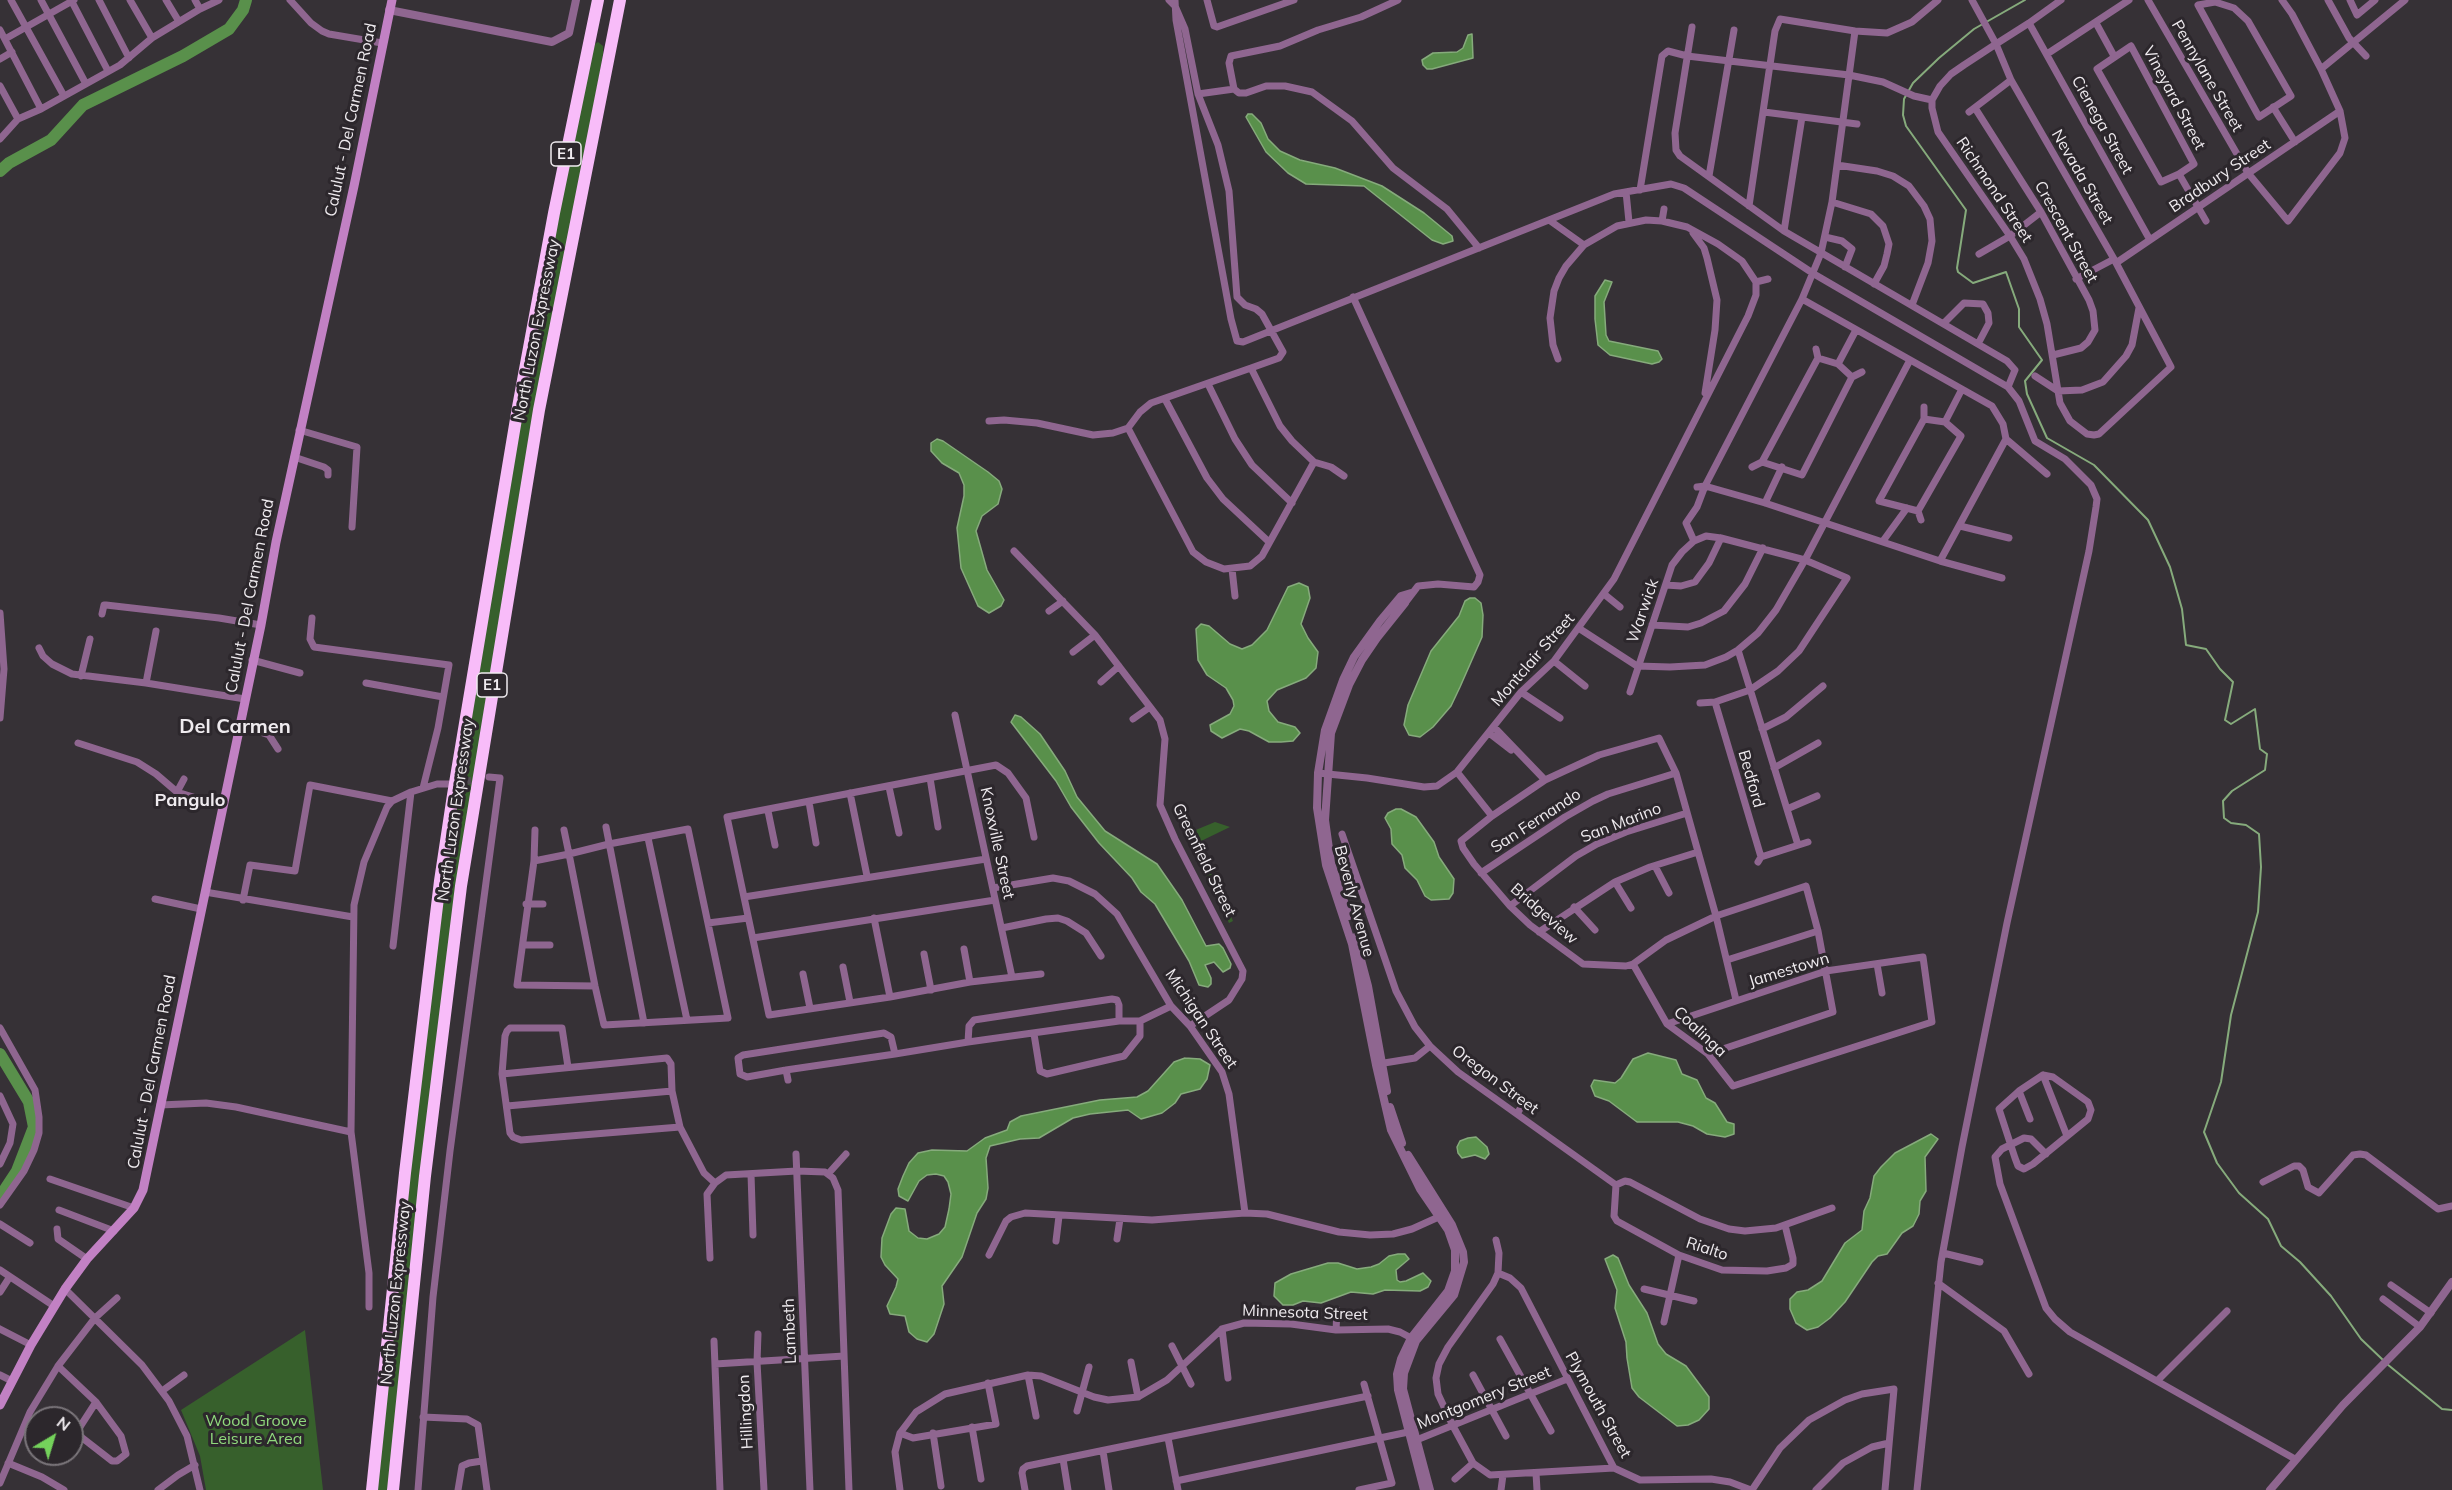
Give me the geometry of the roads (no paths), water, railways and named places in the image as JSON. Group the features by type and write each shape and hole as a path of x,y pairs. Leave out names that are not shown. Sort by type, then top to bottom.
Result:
{"highway":[{"name":"North Luzon Expressway","path":"372,1490 405,1173 451,805 518,407 554,213 598,0"},
{"name":"North Luzon Expressway","path":"393,1490 425,1176 463,874 538,410 620,0"}],"main road":[{"name":"Calulut - Del Carmen Road","path":"0,1405 31,1345 65,1289 87,1259 135,1208 145,1181 261,625 299,430 354,186 392,0"}],"street":[{"path":"11,0 64,96"},
{"path":"41,0 86,84"},
{"path":"5,39 72,0 108,71"},
{"path":"99,0 129,58"},
{"path":"130,0 152,38"},
{"path":"166,0 178,20"},
{"path":"195,0 200,9"},
{"path":"0,139 18,119 41,109 108,71 129,58 178,20 219,0"},
{"path":"290,0 322,31 382,42"},
{"path":"389,10 552,42 569,33 576,0"},
{"path":"1207,0 1214,26 1217,27 1294,0"},
{"path":"1398,0 1361,17 1318,30 1280,46 1231,56 1228,63 1234,89 1239,93 1246,93 1266,87 1295,87 1323,98 1352,121 1393,168 1447,209 1479,248"},
{"path":"1749,206 1769,67 1775,31 1780,19 1855,32 1887,33 1912,22 1938,0"},
{"name":"Nevada Street","path":"1972,0 1996,44 2011,80 2115,261 2171,367 2099,434"},
{"path":"1640,190 1662,56 1668,51 1687,56 1769,67 1849,75 1883,82 1914,96 1932,100 1940,86 1951,74 2061,0"},
{"path":"2047,54 2129,0"},
{"name":"Pennylane Street","path":"2148,0 2248,173 2288,221 2344,146 2345,138 2340,111"},
{"path":"2282,0 2292,14 2321,69 2340,111"},
{"path":"2328,0 2353,42 2366,56"},
{"path":"2350,0 2357,15 2375,0"},
{"path":"2321,69 2405,0"},
{"path":"2215,1 2234,8 2248,21 2291,96 2259,117 2198,6 2215,1"},
{"path":"989,421 1037,423 1093,435 1113,433 1128,428 1150,403 1251,369 1283,355 1262,314 1245,305 1237,297 1229,191 1218,145 1198,94 1185,29 1173,2"},
{"path":"1173,2 1234,335 1238,341 1243,342 1272,331 1614,194 1671,183 1684,188 1814,274 2008,387 2019,401 2035,441 2065,459 2087,479 2094,491 2096,507 2068,649 2007,923 1959,1159 1938,1283 1917,1490"},
{"name":"Cienega Street","path":"2029,23 2150,240"},
{"path":"2096,23 2114,56 2097,69 2161,182 2179,174 2206,221"},
{"path":"1692,27 1675,133 1676,150 1685,161 1784,231 1944,323 2014,367 2015,374 2008,387"},
{"path":"1709,176 1734,30"},
{"path":"0,31 41,109"},
{"path":"1700,703 1715,702 1750,690 1772,676 1799,651 1846,583 1847,578 1805,560 1762,548 1706,536 1692,542 1686,523 1697,507 1705,486 1814,274 1832,202 1855,32"},
{"name":"Vineyard Street","path":"2114,56 2131,46 2194,164 2179,174"},
{"path":"0,59 12,52"},
{"name":"Crescent Street","path":"2011,80 1972,110 2041,212 2089,300 2095,320 2095,330 2081,348 2054,356"},
{"path":"0,86 18,119"},
{"path":"1198,94 1234,89"},
{"name":"Richmond Street","path":"1932,100 1933,119 1938,132 2024,259 2040,299 2054,356 2061,403 2070,421 2087,434 2099,434"},
{"path":"2273,107 2295,142"},
{"name":"Bradbury Street","path":"2076,279 2115,261 2150,240 2340,111"},
{"path":"1764,112 1857,124"},
{"path":"1784,231 1802,117"},
{"path":"1837,165 1877,171 1893,176 1909,186 1924,206 1930,219 1932,241 1928,263 1912,305"},
{"path":"1626,192 1629,222"},
{"path":"1832,202 1871,214 1882,226 1888,244 1887,254 1884,266 1874,284"},
{"path":"1662,221 1664,210"},
{"path":"1979,254 2010,236 2041,212"},
{"path":"1549,220 1584,245"},
{"path":"1558,358 1552,339 1550,318 1554,291 1566,266 1584,245 1605,231 1629,222 1662,221 1687,227 1718,244 1742,261 1756,282 1768,279"},
{"name":"Montclair Street","path":"1687,227 1704,248 1712,272 1717,300 1715,330 1704,399"},
{"path":"1825,237 1842,241 1851,249 1845,267"},
{"name":"Montclair Street","path":"1322,774 1367,777 1424,787 1437,786 1457,772 1521,692 1554,661 1604,594 1653,507 1704,399 1748,316 1756,295 1756,282"},
{"path":"1353,297 1480,575 1474,587 1438,584 1419,586 1411,593"},
{"path":"1802,299 1992,406 1997,411 2006,439 2047,474"},
{"path":"1944,323 1964,303 1983,304 1988,313 1989,323 1978,344"},
{"path":"2035,376 2058,391 2092,388 2111,374 2126,356 2132,345 2139,308"},
{"path":"1838,364 1856,330"},
{"path":"1752,467 1762,462 1818,358 1816,349"},
{"path":"1818,358 1838,364 1852,377"},
{"path":"1580,629 1637,666 1706,665 1738,650 1758,633 1776,610 1825,523 1910,360"},
{"path":"1251,369 1281,426 1314,462 1331,467 1344,476"},
{"path":"1762,462 1782,467 1803,478 1852,377 1862,372"},
{"path":"1208,384 1235,439 1252,465 1292,503"},
{"path":"1945,422 1962,389"},
{"path":"1165,399 1207,478 1223,499 1269,542"},
{"path":"1918,511 1876,503 1924,419 1924,407"},
{"path":"1924,419 1945,422 1961,435"},
{"path":"1128,428 1193,552 1214,567 1232,569 1250,566 1256,561 1314,462"},
{"path":"299,430 357,447 352,526"},
{"path":"1918,511 1961,435 1969,432"},
{"path":"1940,561 2006,439"},
{"path":"2020,450 2035,441"},
{"path":"294,457 324,467 328,470 328,475"},
{"path":"1765,503 1782,467"},
{"path":"1696,487 1705,486 1765,503 1940,561 2002,578"},
{"path":"1882,541 1907,508"},
{"path":"1918,511 1922,520"},
{"path":"1960,526 2009,538"},
{"path":"1666,585 1681,586 1695,582 1709,563 1721,538"},
{"name":"Warwick","path":"1630,692 1672,565 1692,542"},
{"path":"1652,626 1688,627 1724,611 1745,584 1762,548"},
{"name":"Greenfield Street","path":"1014,551 1095,635 1160,720 1165,739 1160,805 1243,971 1242,979 1229,1000 1190,1026"},
{"path":"1232,569 1235,596"},
{"name":"Beverly Avenue","path":"1411,593 1377,638 1349,685 1331,733 1317,808 1326,865 1352,944 1379,1064 1387,1115 1397,1145 1420,1189 1442,1216 1453,1240 1455,1271 1448,1291 1401,1359 1397,1374 1398,1390 1430,1490"},
{"name":"Beverly Avenue","path":"1322,774 1325,730 1354,657 1401,596 1411,593"},
{"path":"1604,594 1620,607"},
{"path":"1049,611 1063,601"},
{"path":"102,614 104,605 106,605 261,625"},
{"path":"0,613 4,669 0,718"},
{"path":"312,618 310,639 314,647 449,665 438,728 423,788"},
{"path":"146,683 156,631"},
{"path":"1073,652 1095,635"},
{"path":"81,676 90,639"},
{"path":"39,648 43,656 60,670 81,676 146,683 244,699"},
{"path":"1738,650 1798,845 1808,842"},
{"path":"252,660 300,673"},
{"path":"1554,661 1585,686"},
{"path":"1101,682 1119,666"},
{"path":"366,683 443,697"},
{"path":"1762,729 1786,717 1823,686"},
{"path":"1521,692 1560,718"},
{"name":"Bedford","path":"1715,702 1759,859 1798,845"},
{"path":"1133,719 1150,707"},
{"name":"Knoxville Street","path":"955,715 1012,977"},
{"path":"240,725 269,735 278,749"},
{"path":"1492,730 1543,781"},
{"path":"1457,772 1492,816 1543,781 1599,755 1659,738 1676,773 1716,916 1736,1000"},
{"path":"78,743 137,762 177,792 222,806"},
{"path":"1774,768 1818,743"},
{"path":"1034,837 1026,798 1004,768 996,765 727,818 769,1015 890,997 970,982 1041,974"},
{"name":"San Fernando","path":"1481,873 1593,801 1608,794 1676,773"},
{"path":"418,1490 433,1297 448,1162 500,778 489,777"},
{"path":"930,778 938,827"},
{"path":"177,792 184,779"},
{"path":"369,1307 369,1273 351,1132 353,917 364,862 383,816 392,801 423,788 448,784"},
{"path":"243,900 250,865 295,871 310,785 392,801"},
{"path":"889,787 899,833"},
{"path":"393,946 411,792"},
{"path":"850,793 867,876"},
{"path":"1787,809 1817,796"},
{"path":"809,802 816,843"},
{"path":"768,811 775,845"},
{"name":"San Marino","path":"1510,906 1576,855 1626,832 1687,813"},
{"name":"Bridgeview","path":"1492,816 1461,841 1463,848 1481,873 1510,906 1539,932 1583,964 1626,966 1633,964"},
{"path":"606,827 644,1023"},
{"path":"534,861 569,854 609,844 688,829 728,1018 604,1025 595,986 569,854 564,830"},
{"path":"535,830 534,861 526,904 517,985 595,986"},
{"name":"Oregon Street","path":"1342,834 1396,991 1411,1021 1430,1046 1458,1072 1616,1185"},
{"path":"648,838 687,1020"},
{"path":"1539,932 1574,907 1616,882 1698,852"},
{"path":"744,897 986,858"},
{"path":"1655,866 1669,893"},
{"name":"Michigan Street","path":"993,888 1053,878 1069,881 1095,894 1117,914 1171,1006 1190,1026 1217,1064 1229,1094 1245,1213"},
{"path":"1616,882 1631,908"},
{"path":"1633,964 1666,940 1716,916 1806,886 1818,931 1833,1012 1708,1054"},
{"path":"205,892 353,917"},
{"path":"155,899 201,909"},
{"path":"753,938 995,900"},
{"path":"526,904 543,904"},
{"path":"1574,907 1595,930"},
{"path":"708,923 748,918"},
{"path":"873,918 890,997"},
{"path":"1002,927 1058,918 1086,933 1101,956"},
{"path":"1727,960 1818,931"},
{"path":"523,945 550,945"},
{"path":"964,949 970,982"},
{"path":"924,954 931,990"},
{"name":"Jamestown","path":"1666,1024 1826,971 1923,957 1932,1022 1733,1086"},
{"name":"Coalinga","path":"1633,964 1666,1024 1708,1054 1733,1086"},
{"path":"1877,964 1882,993"},
{"path":"843,968 850,1002"},
{"path":"803,974 810,1008"},
{"path":"968,1042 969,1026 974,1020 1112,999 1117,1000 1119,1005 1119,1021"},
{"path":"895,1054 891,1037 884,1033 743,1055 738,1058 740,1074 747,1077 786,1070 895,1054 968,1042 1119,1021 1140,1021 1171,1006"},
{"path":"1034,1034 1040,1071 1047,1074 1125,1056 1140,1036 1140,1021"},
{"path":"0,1028 35,1090 39,1117 39,1133 34,1150 24,1172 0,1205"},
{"path":"568,1066 562,1028 510,1028 505,1036 502,1074 510,1133 518,1140 680,1127"},
{"path":"1379,1064 1415,1058 1430,1046"},
{"path":"502,1074 667,1058 671,1064 672,1091 680,1127 704,1173 715,1182"},
{"path":"786,1070 788,1080"},
{"path":"2043,1074 2053,1077 2088,1102 2091,1110 2088,1119 2024,1169 2019,1166 1999,1109 2043,1074"},
{"path":"2043,1074 2067,1136"},
{"path":"507,1106 672,1091"},
{"path":"2019,1091 2030,1119"},
{"path":"0,1096 13,1124 10,1143 0,1164"},
{"path":"1517,1114 1524,1102"},
{"path":"160,1106 206,1103 236,1107 351,1132"},
{"path":"2046,1154 2031,1138 2024,1138 1997,1153 1995,1157 2000,1184 2046,1308 2070,1332 2295,1459"},
{"name":"Lambeth","path":"796,1154 810,1490"},
{"path":"828,1174 846,1154"},
{"path":"2262,1182 2294,1166 2300,1166 2308,1186 2319,1193 2353,1155 2360,1154 2366,1155 2438,1209 2452,1206"},
{"path":"710,1258 707,1194 715,1182 726,1175 797,1171 828,1174"},
{"path":"751,1174 753,1235"},
{"path":"828,1174 838,1190 849,1434 849,1490"},
{"path":"50,1179 135,1208"},
{"path":"1616,1185 1625,1181 1630,1182 1700,1219 1729,1229 1752,1231 1785,1225 1832,1208"},
{"name":"Rialto","path":"1616,1185 1614,1216 1617,1221 1679,1255 1722,1270 1752,1272 1786,1268 1792,1264 1793,1258 1785,1225"},
{"path":"60,1210 114,1231"},
{"path":"989,1255 1006,1221 1025,1213 1168,1220 1245,1213 1284,1216 1339,1232 1370,1235 1393,1234 1412,1229 1442,1216"},
{"path":"1056,1241 1059,1216"},
{"path":"1117,1239 1120,1219"},
{"path":"0,1224 30,1243"},
{"path":"57,1229 58,1239 87,1259"},
{"path":"1496,1240 1499,1246 1498,1273 1486,1297 1448,1347 1439,1364 1436,1378 1438,1394 1453,1426 1473,1463 1486,1473 1503,1475 1614,1467"},
{"path":"1943,1253 1980,1262"},
{"path":"1664,1322 1679,1255"},
{"path":"0,1270 54,1306"},
{"name":"Plymouth Street","path":"1498,1273 1510,1278 1521,1288 1614,1467 1640,1480 1721,1480 1752,1490"},
{"path":"0,1292 9,1278"},
{"path":"2270,1490 2343,1405 2420,1327 2452,1282"},
{"path":"1938,1283 2004,1331 2029,1374"},
{"path":"2391,1285 2431,1313"},
{"path":"1644,1288 1694,1301"},
{"path":"65,1289 142,1365 162,1390 188,1436 200,1490"},
{"path":"0,1483 30,1412 58,1366 95,1318 117,1298"},
{"path":"2383,1299 2420,1327"},
{"path":"1336,1330 1337,1310"},
{"path":"2158,1380 2227,1311"},
{"name":"Minnesota Street","path":"900,1433 916,1412 935,1398 988,1383 1028,1375 1041,1376 1107,1400 1138,1397 1167,1380 1222,1329 1244,1323 1291,1324 1336,1330 1388,1329 1414,1339"},
{"path":"0,1329 31,1345"},
{"path":"1222,1329 1228,1378"},
{"name":"Hillingdon","path":"758,1334 757,1362 764,1490"},
{"path":"1500,1339 1551,1431"},
{"path":"714,1341 720,1490"},
{"path":"1172,1346 1191,1384"},
{"path":"715,1364 844,1356"},
{"path":"1131,1362 1138,1397"},
{"path":"58,1366 96,1402 121,1436 126,1454 117,1461 112,1461 76,1433 96,1402"},
{"path":"1077,1411 1089,1367"},
{"path":"0,1375 12,1381"},
{"path":"162,1390 184,1375"},
{"path":"1028,1375 1036,1416"},
{"path":"1473,1375 1506,1436"},
{"name":"Montgomery Street","path":"1176,1481 1380,1439 1413,1436 1453,1426 1567,1379"},
{"path":"900,1490 895,1452 900,1433 913,1438 996,1424 988,1383"},
{"path":"1359,1490 1392,1483 1364,1384"},
{"path":"1752,1490 1780,1448 1809,1420 1845,1400 1862,1394 1894,1389 1885,1490"},
{"path":"1025,1490 1023,1469 1368,1396"},
{"path":"423,1417 473,1420 478,1425 487,1490"},
{"path":"972,1427 981,1479"},
{"path":"933,1433 941,1486"},
{"name":"Beverly Avenue","path":"1413,1436 1424,1490"},
{"path":"1168,1438 1178,1490"},
{"path":"1816,1490 1844,1463 1872,1447 1889,1443"},
{"path":"1103,1451 1109,1490"},
{"path":"1063,1459 1068,1490"},
{"path":"458,1490 462,1467 469,1463 482,1461"},
{"path":"8,1463 64,1490"},
{"path":"1455,1479 1473,1463"},
{"path":"158,1490 195,1466"},
{"path":"1536,1473 1537,1490"},
{"path":"1501,1490 1503,1475"},
{"path":"1695,1481 1695,1490"}],"waterway":[{"path":"0,171 9,163 51,140 83,105 183,56 229,29 243,10 246,0"},
{"path":"2025,0 1974,29 1939,58 1913,83 1904,99 1903,115 1906,126 1966,210 1958,272 1973,283 2006,272 2019,309 2019,327 2042,360 2025,381 2027,394 2047,438 2094,465 2148,520 2170,567 2182,609 2186,645 2206,649 2220,669 2233,682 2225,720 2231,724 2255,709 2260,749 2267,754 2265,770 2232,791 2223,801 2224,818 2231,823 2246,825 2259,834 2261,867 2258,912 2231,1015 2221,1082 2204,1132 2217,1163 2239,1193 2268,1219 2281,1246 2300,1262 2331,1296 2361,1339 2383,1360"},
{"path":"0,1054 29,1102 34,1127 17,1171 0,1197"},
{"path":"2387,1364 2442,1409 2452,1410"}],"tunnel":[{"path":"454,783 482,779"}],"district":[{"name":"Del Carmen","path":"235,727"},
{"name":"Pangulo","path":"190,801"}],"park label":[{"name":"Wood Groove Leisure Area","path":"256,1430"}]}
